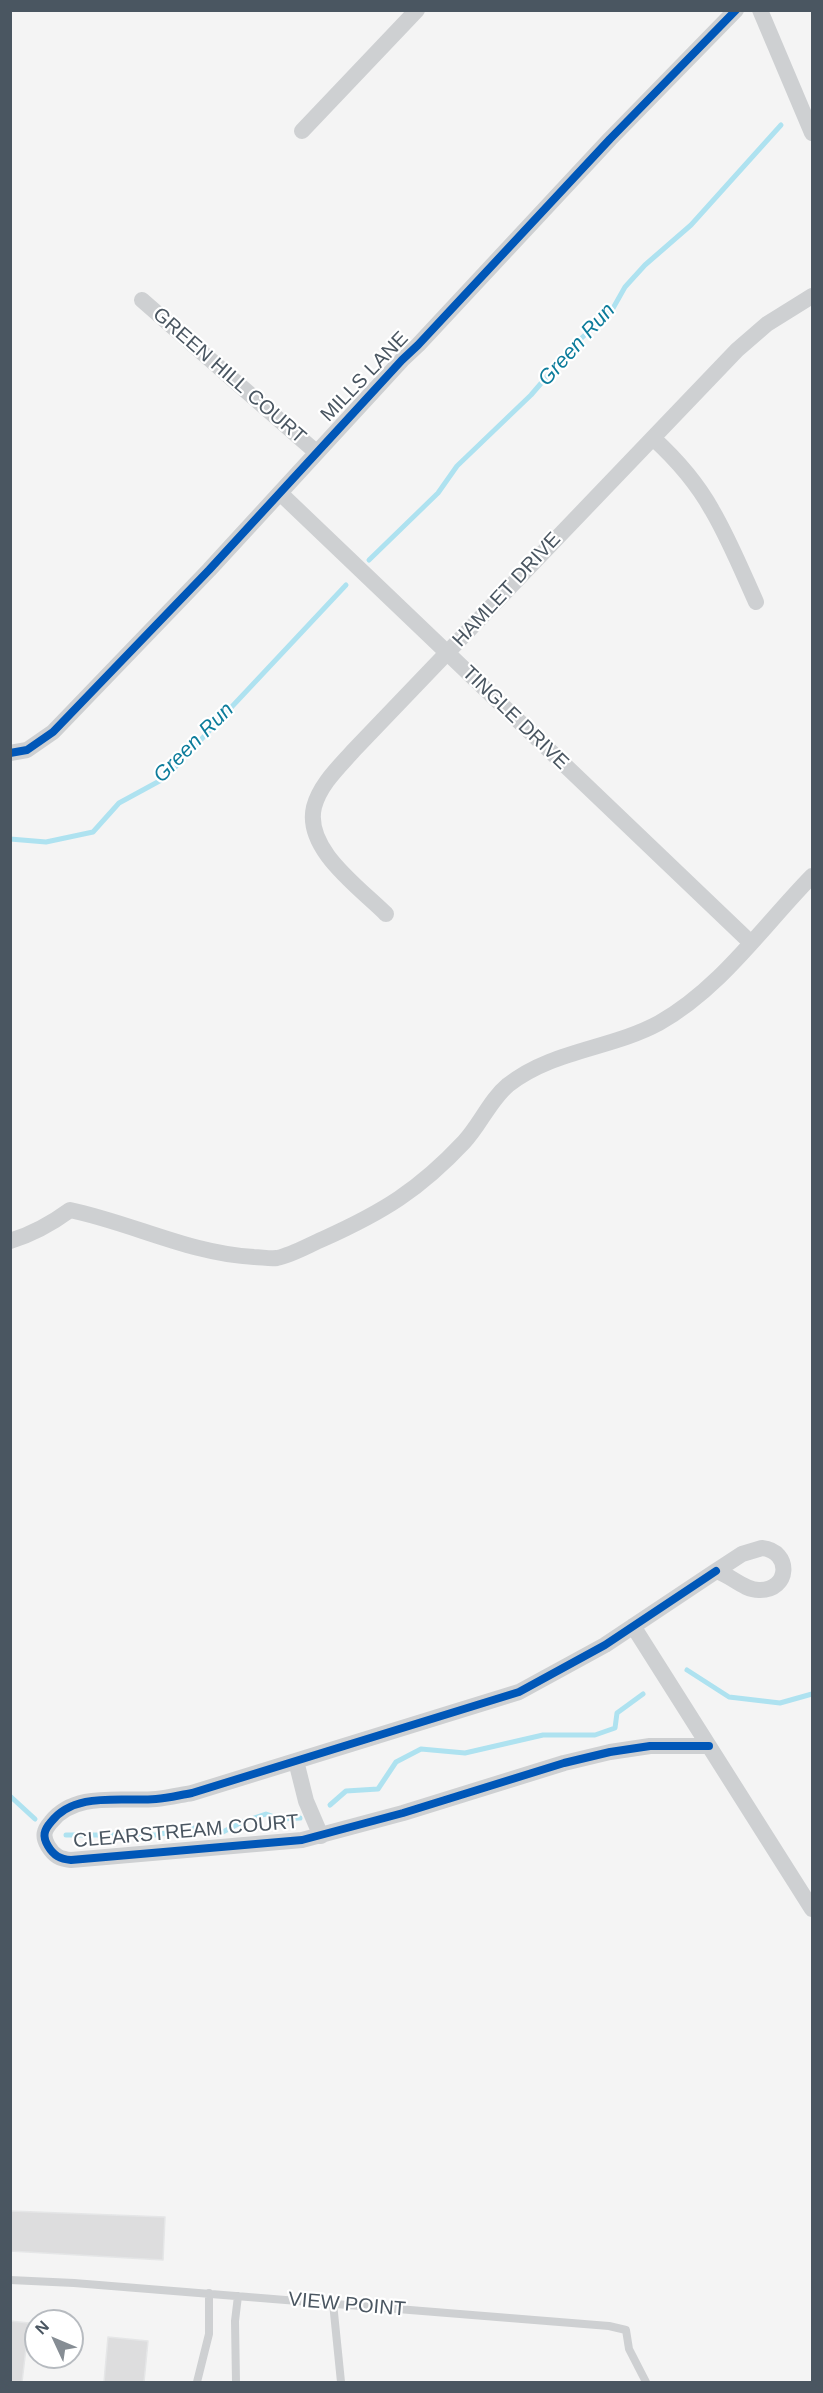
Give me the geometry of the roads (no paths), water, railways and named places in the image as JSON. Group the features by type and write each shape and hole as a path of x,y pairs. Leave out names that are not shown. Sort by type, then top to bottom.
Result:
{"street":[{"path":"302,131 417,10"},
{"name":"MILLS LANE","path":"10,753 27,750 54,732 538,219 610,139 736,10"},
{"path":"760,10 813,133"},
{"name":"HAMLET DRIVE","path":"386,914 328,857 315,833 314,806 329,779 737,350 767,324 813,296"},
{"name":"GREEN HILL COURT","path":"142,300 316,452"},
{"path":"653,438 671,455 694,483 712,510 756,602"},
{"name":"TINGLE DRIVE","path":"279,493 750,942"},
{"path":"10,1241 37,1231 70,1210 100,1216 190,1246 238,1256 277,1258 308,1246 398,1201 436,1172 466,1140 506,1086 523,1074 657,1024 689,1004 813,876"},
{"name":"CLEARSTREAM COURT","path":"709,1746 650,1746 610,1752 564,1763 321,1836 239,1846 71,1860 61,1859 53,1854 44,1838 45,1829 58,1812 72,1805 85,1802 173,1797 519,1692 575,1662 716,1571"},
{"path":"633,1626 813,1909"},
{"path":"296,1761 306,1801 321,1836"}],"lane":[{"name":"VIEW POINT","path":"10,2280 74,2283 597,2325 626,2330 629,2349 646,2382"},
{"path":"197,2382 209,2334 209,2294"},
{"path":"236,2382 234,2321 238,2296"},
{"path":"333,2303 341,2382"}],"waterway":[{"name":"Green Run","path":"369,560 438,493 457,466 531,395 574,345 612,310 625,287 645,265 691,225 781,125"},
{"name":"Green Run","path":"10,839 46,842 93,832 119,803 165,778 346,585"},
{"path":"687,1670 729,1697 780,1703 812,1694"},
{"path":"330,1805 346,1791 378,1789 396,1762 421,1749 465,1753 543,1735 595,1735 615,1728 617,1713 643,1694"},
{"path":"10,1796 35,1819"},
{"path":"66,1835 155,1835 193,1828 219,1834 242,1822 266,1814 280,1819 300,1818"}]}
